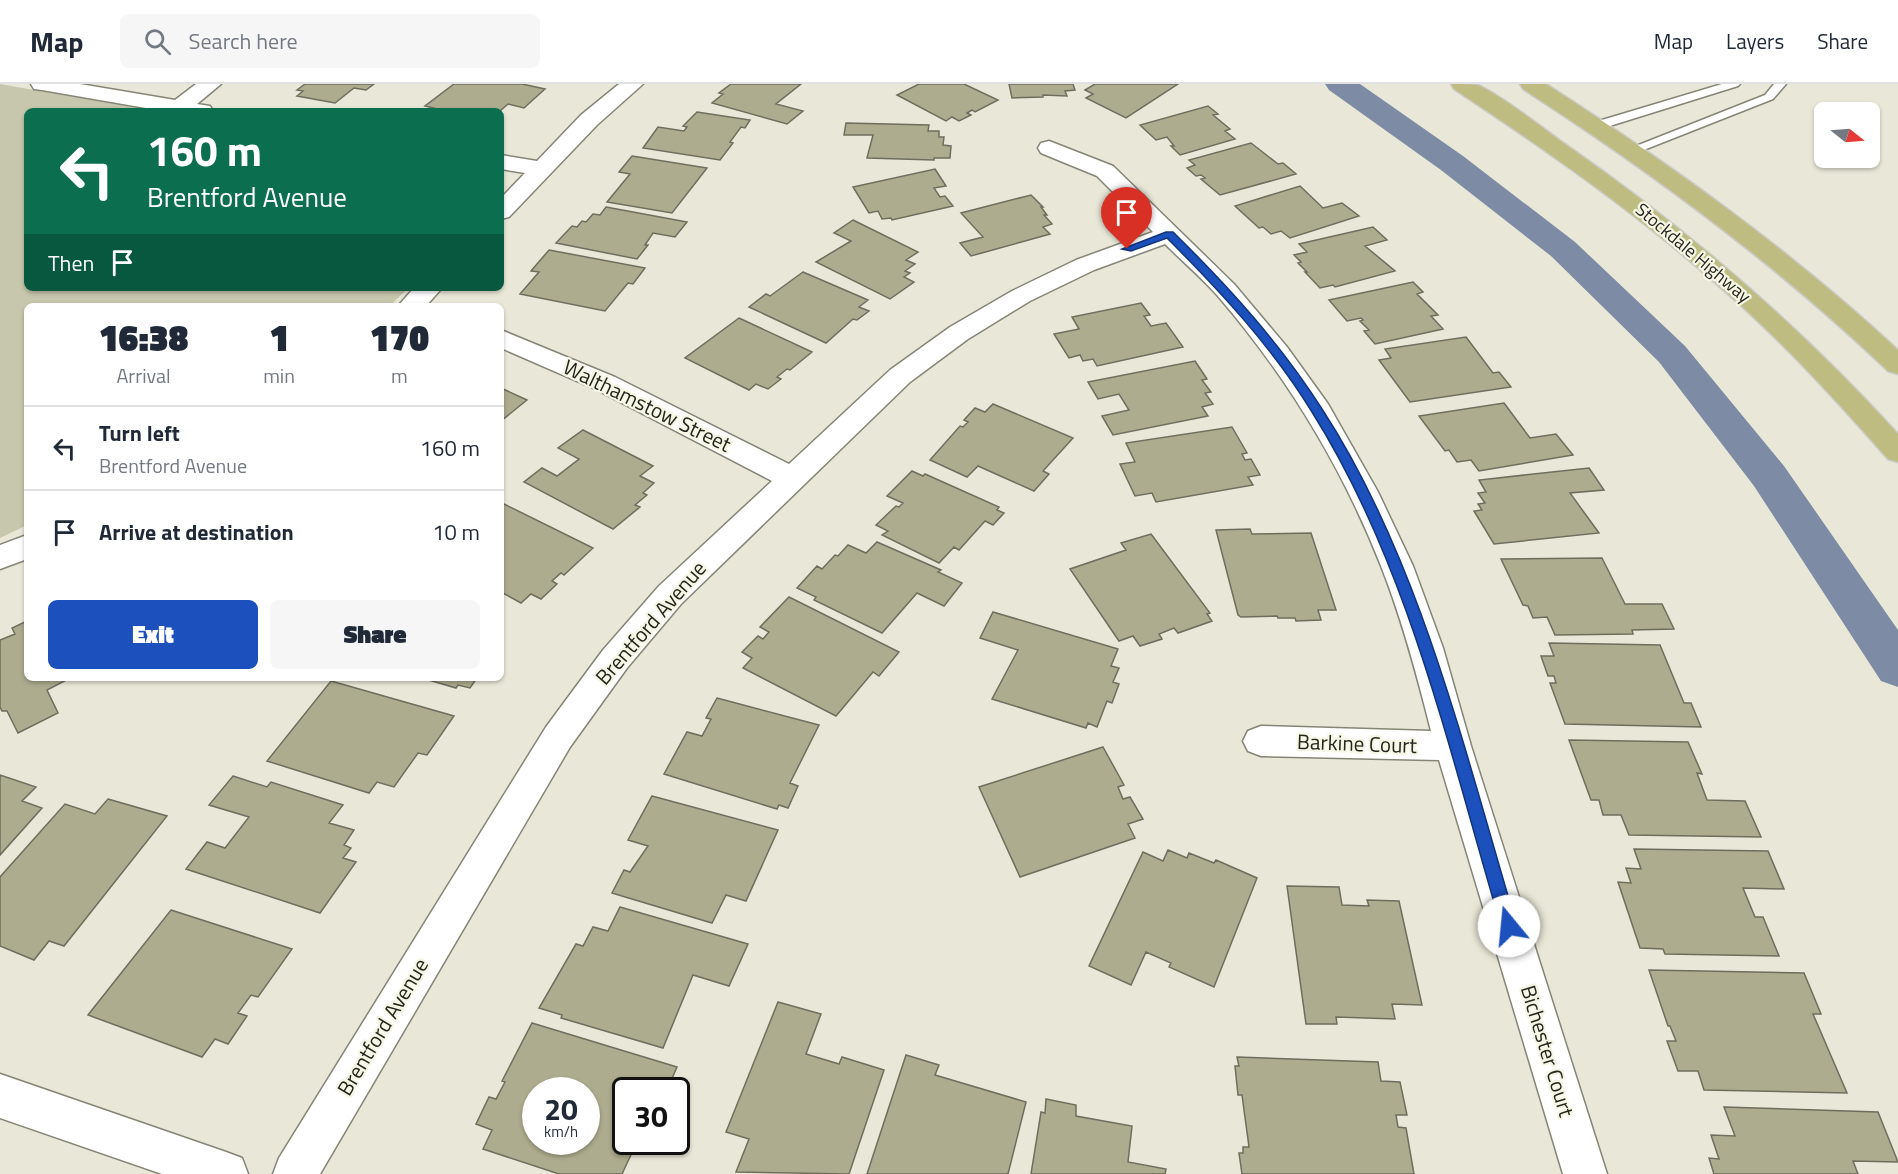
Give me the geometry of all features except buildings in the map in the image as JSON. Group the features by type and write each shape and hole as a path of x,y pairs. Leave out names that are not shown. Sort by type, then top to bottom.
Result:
{"main road":[{"name":"Stockdale Highway","path":"1462,84 1613,188 1698,256 1780,328 1847,396 1898,453"},
{"path":"1531,84 1632,150 1741,228 1810,285 1898,365"}],"street":[{"path":"42,84 185,108"},
{"path":"179,107 210,84"},
{"path":"504,209 589,120 632,84"},
{"name":"Bichester Court","path":"1049,148 1105,171 1225,289 1277,353 1318,411 1363,492 1397,566 1422,638 1585,1174"},
{"path":"504,163 542,169"},
{"name":"Brentford Avenue","path":"295,1174 558,737 615,659 670,595 900,376 959,333 1021,296 1085,265 1169,234"},
{"path":"414,303 426,291"},
{"name":"Walthamstow Street","path":"504,339 604,383 791,478"},
{"path":"0,558 24,547"},
{"name":"Barkine Court","path":"1261,741 1453,746"},
{"path":"0,1096 226,1174"}],"lane":[{"path":"1596,126 1734,84"},
{"path":"1632,150 1769,97 1780,84"}],"green space":[{"path":"0,84 137,108 24,108 24,291 405,291 393,303 24,303 24,526 0,538"}],"waterway":[{"path":"1340,84 1452,163 1563,249 1672,354 1769,476 1898,668"}],"route":[{"path":"1127,249 1169,234 1225,289 1277,353 1318,411 1363,492 1397,566 1426,648 1453,746 1509,926"}]}
